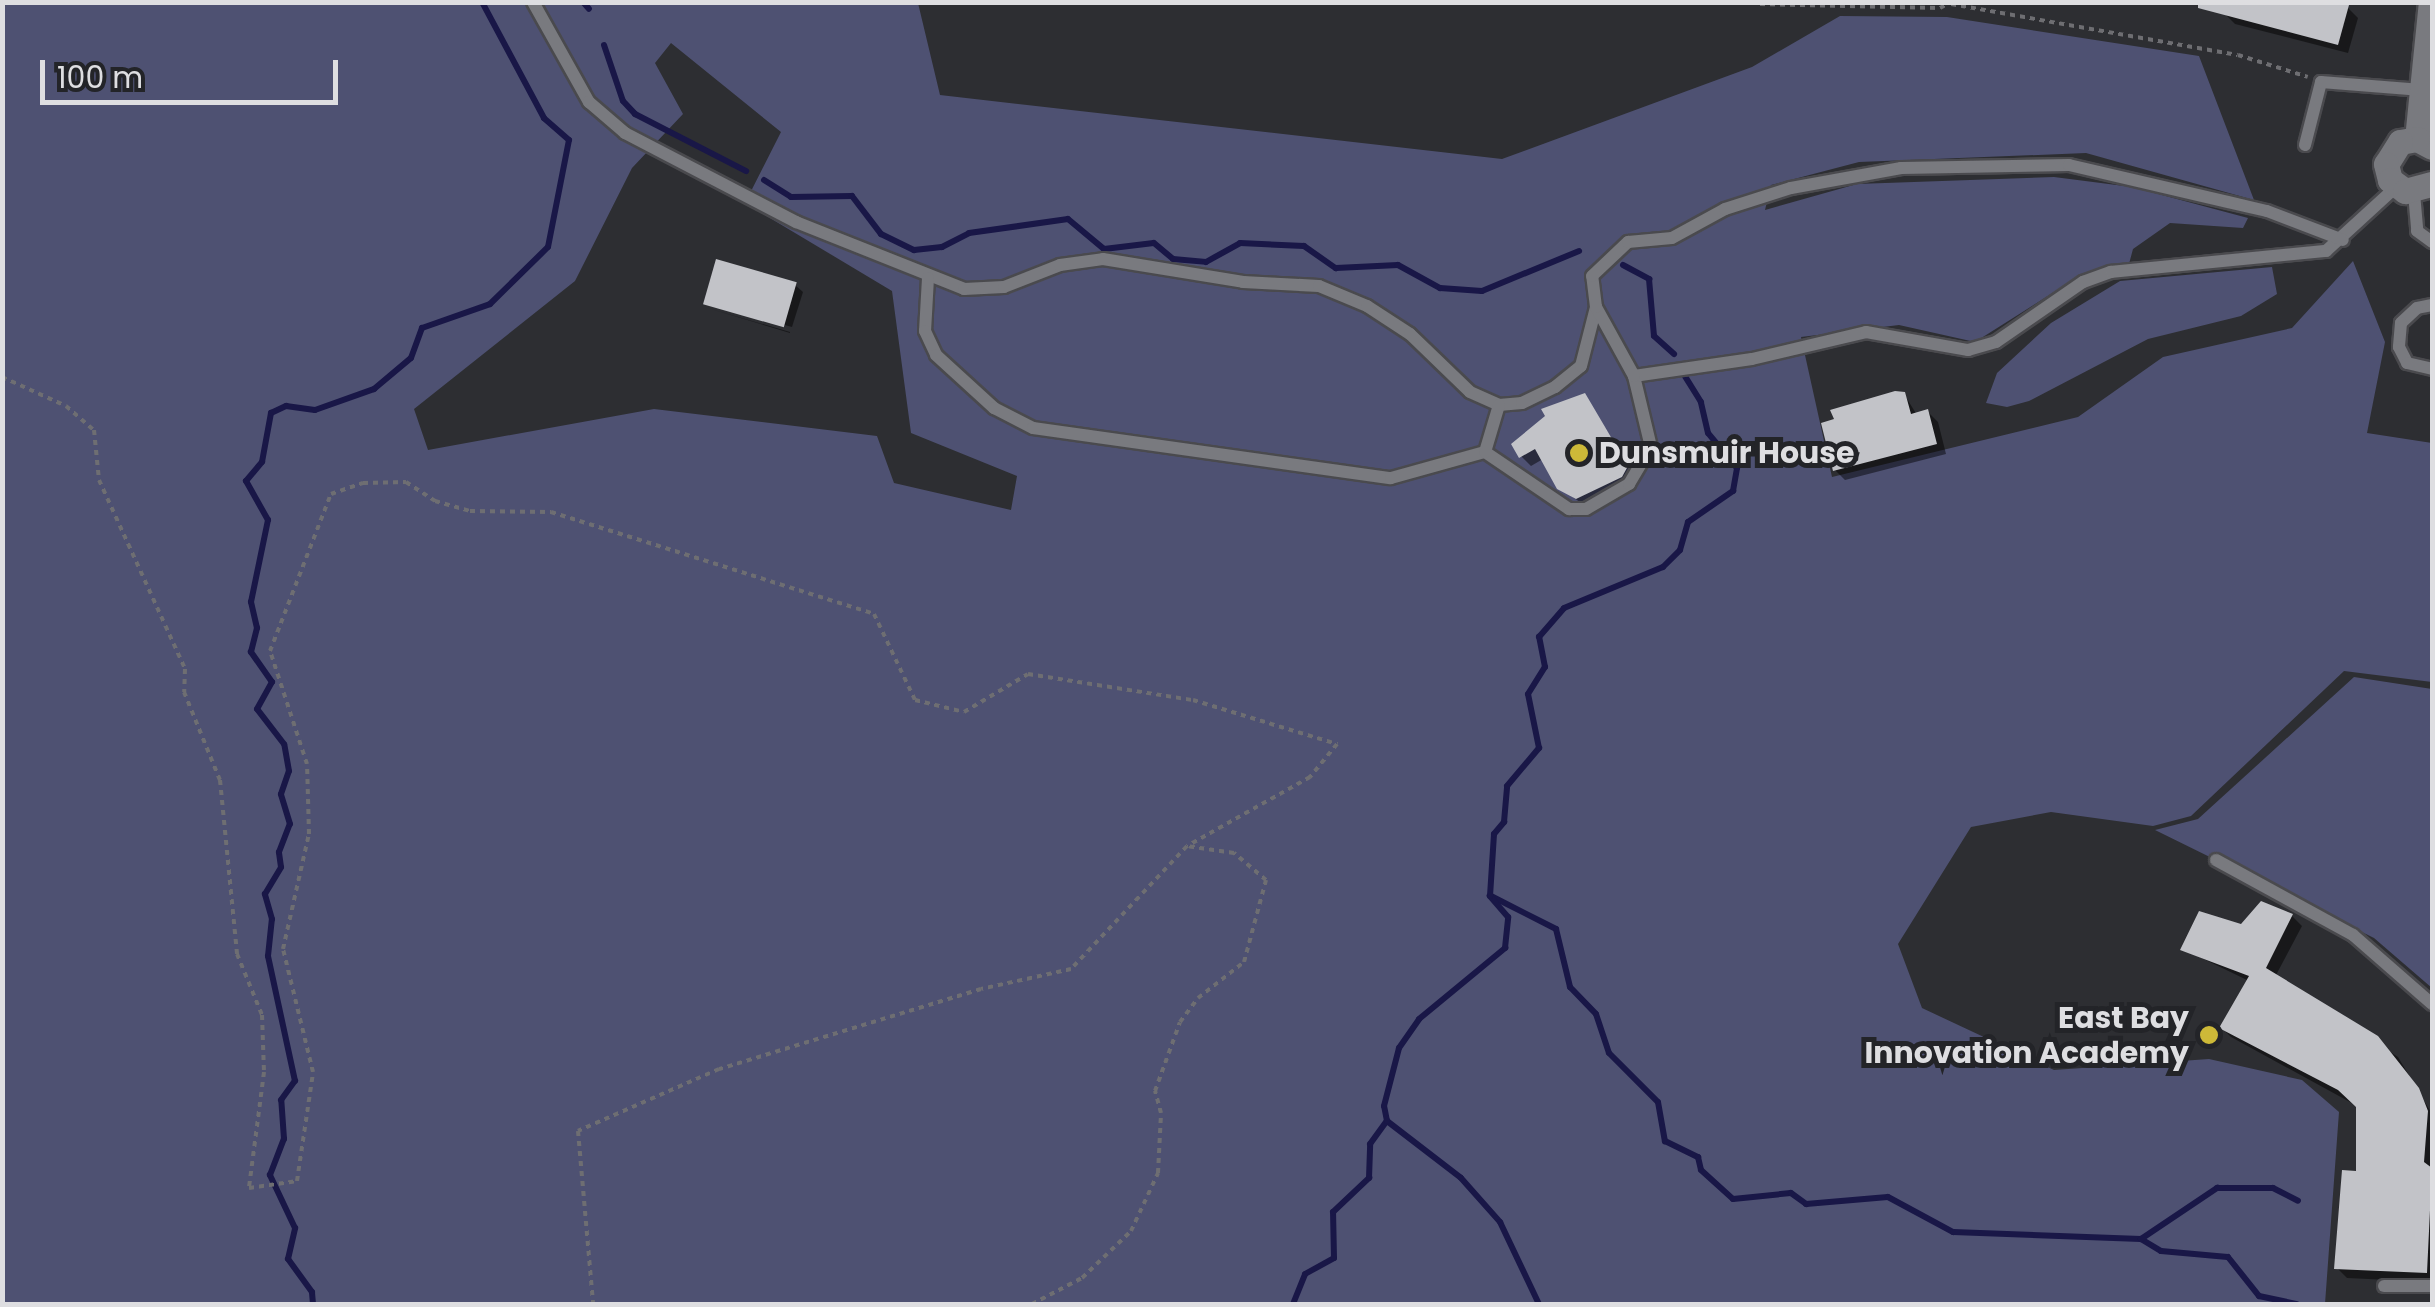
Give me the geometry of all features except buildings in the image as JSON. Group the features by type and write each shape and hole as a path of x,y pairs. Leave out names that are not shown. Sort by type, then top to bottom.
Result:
{"street":[{"path":"2414,188 2387,172 2388,155 2400,142 2425,143 2422,90 2431,2"}],"lane":[{"path":"533,2 588,102 625,133 796,222 928,278 964,290 1004,287 1060,265 1103,259 1242,282 1319,286 1368,306 1410,334 1470,392 1499,405 1522,403 1582,366 1596,307 1592,276 1628,242 1672,238 1725,209 1791,188 1901,168 2070,165 2267,211 2343,240"},
{"path":"2306,145 2321,82 2422,90"},
{"path":"1634,376 1752,359 1866,332 1968,350 1996,342 2083,282 2111,272 2326,252 2414,188"},
{"path":"2414,188 2417,231 2432,242"},
{"path":"928,278 925,331 936,355 994,408 1034,428 1391,478 1486,452 1570,509 1611,497 1640,471 1651,447 1634,376 1596,307"},
{"path":"2432,306 2417,308 2401,324 2399,347 2407,364 2432,370"},
{"path":"1486,452 1499,405"},
{"path":"2216,860 2353,936 2432,1004"},
{"path":"2384,1286 2432,1286"}],"path":[{"path":"1760,4 1951,3 2238,56 2321,82"},
{"path":"2,376 66,406 94,430 99,480 185,669 184,692 220,780 237,954 262,1015 264,1072 249,1188 297,1181 313,1072 283,949 309,834 307,764 270,651 297,596 313,528 331,494 363,482 406,482 435,501 470,510 551,512 874,614 915,700 964,712 1028,674 1193,700 1337,744 1310,777 1187,846 1071,969 981,989 718,1069 578,1132 592,1304"},
{"path":"1032,1304 1082,1278 1131,1231 1158,1173 1162,1113 1155,1090 1180,1022 1198,998 1244,962 1266,880 1234,853 1187,846"}],"shaded area":[{"path":"3,3 918,3 940,95 1502,159 1752,67 1840,16 1947,17 2199,56 2254,200 2086,153 1859,162 1771,185 1765,210 1857,184 2054,177 2132,187 2248,218 2243,228 2170,223 2133,249 2129,264 2084,273 1975,342 1899,325 1801,337 1832,477 2078,417 2163,357 2292,328 2353,261 2385,342 2367,433 2432,443 2432,682 2344,671 2191,816 2153,826 2051,812 1971,827 1898,944 1922,1008 2054,1070 2209,1059 2302,1080 2339,1112 2325,1304 3,1304","holes":["671,43 781,132 745,203 892,291 911,433 1017,476 1011,510 894,483 877,436 654,409 428,450 414,409 575,281 632,168 683,114 655,63"]},
{"path":"2272,267 2277,294 2241,316 2148,339 2029,401 2007,407 1986,403 1997,373 2051,323 2120,281"},
{"path":"2354,677 2432,689 2432,988 2374,938 2155,830 2198,819"}],"waterway":[{"path":"313,1304 312,1292 288,1259 295,1228 270,1175 284,1139 281,1100 295,1081 268,956 272,919 265,894 281,867 279,852 290,824 281,794 289,771 284,744 257,709 272,682 251,652 257,628 251,602 268,520 246,481 262,462 271,413 286,406 315,410 374,389 411,358 422,328 490,304 548,247 569,140 544,118 482,2"},
{"path":"583,2 589,9"},
{"path":"604,45 623,101 635,114 746,171"},
{"path":"764,180 791,197 852,196 881,234 914,250 942,247 969,233 1068,219 1104,249 1154,243 1173,259 1206,262 1240,243 1304,246 1336,268 1398,265 1440,288 1482,291 1579,251"},
{"path":"1623,265 1649,279 1654,336 1674,354"},
{"path":"1293,1304 1305,1274 1334,1258 1333,1212 1369,1178 1370,1144 1387,1121 1384,1106 1399,1048 1419,1019 1505,948 1508,917 1490,896 1494,834 1504,822 1507,786 1539,748 1528,694 1545,667 1539,637 1564,608 1663,567 1680,550 1688,522 1733,491 1737,468 1708,433 1701,402 1685,376"},
{"path":"1491,896 1556,929 1570,987 1596,1014 1609,1053 1658,1102 1665,1141 1698,1157 1701,1170 1733,1199 1791,1193 1806,1204 1888,1197 1953,1232 2141,1239 2161,1251 2228,1257 2259,1296 2297,1304"},
{"path":"1387,1121 1461,1178 1500,1222 1539,1304"},
{"path":"2141,1239 2217,1188 2273,1188 2298,1201"}],"place":[{"name":"Dunsmuir House","path":"1579,453"},
{"name":"East Bay Innovation Academy","path":"2209,1035"}]}
